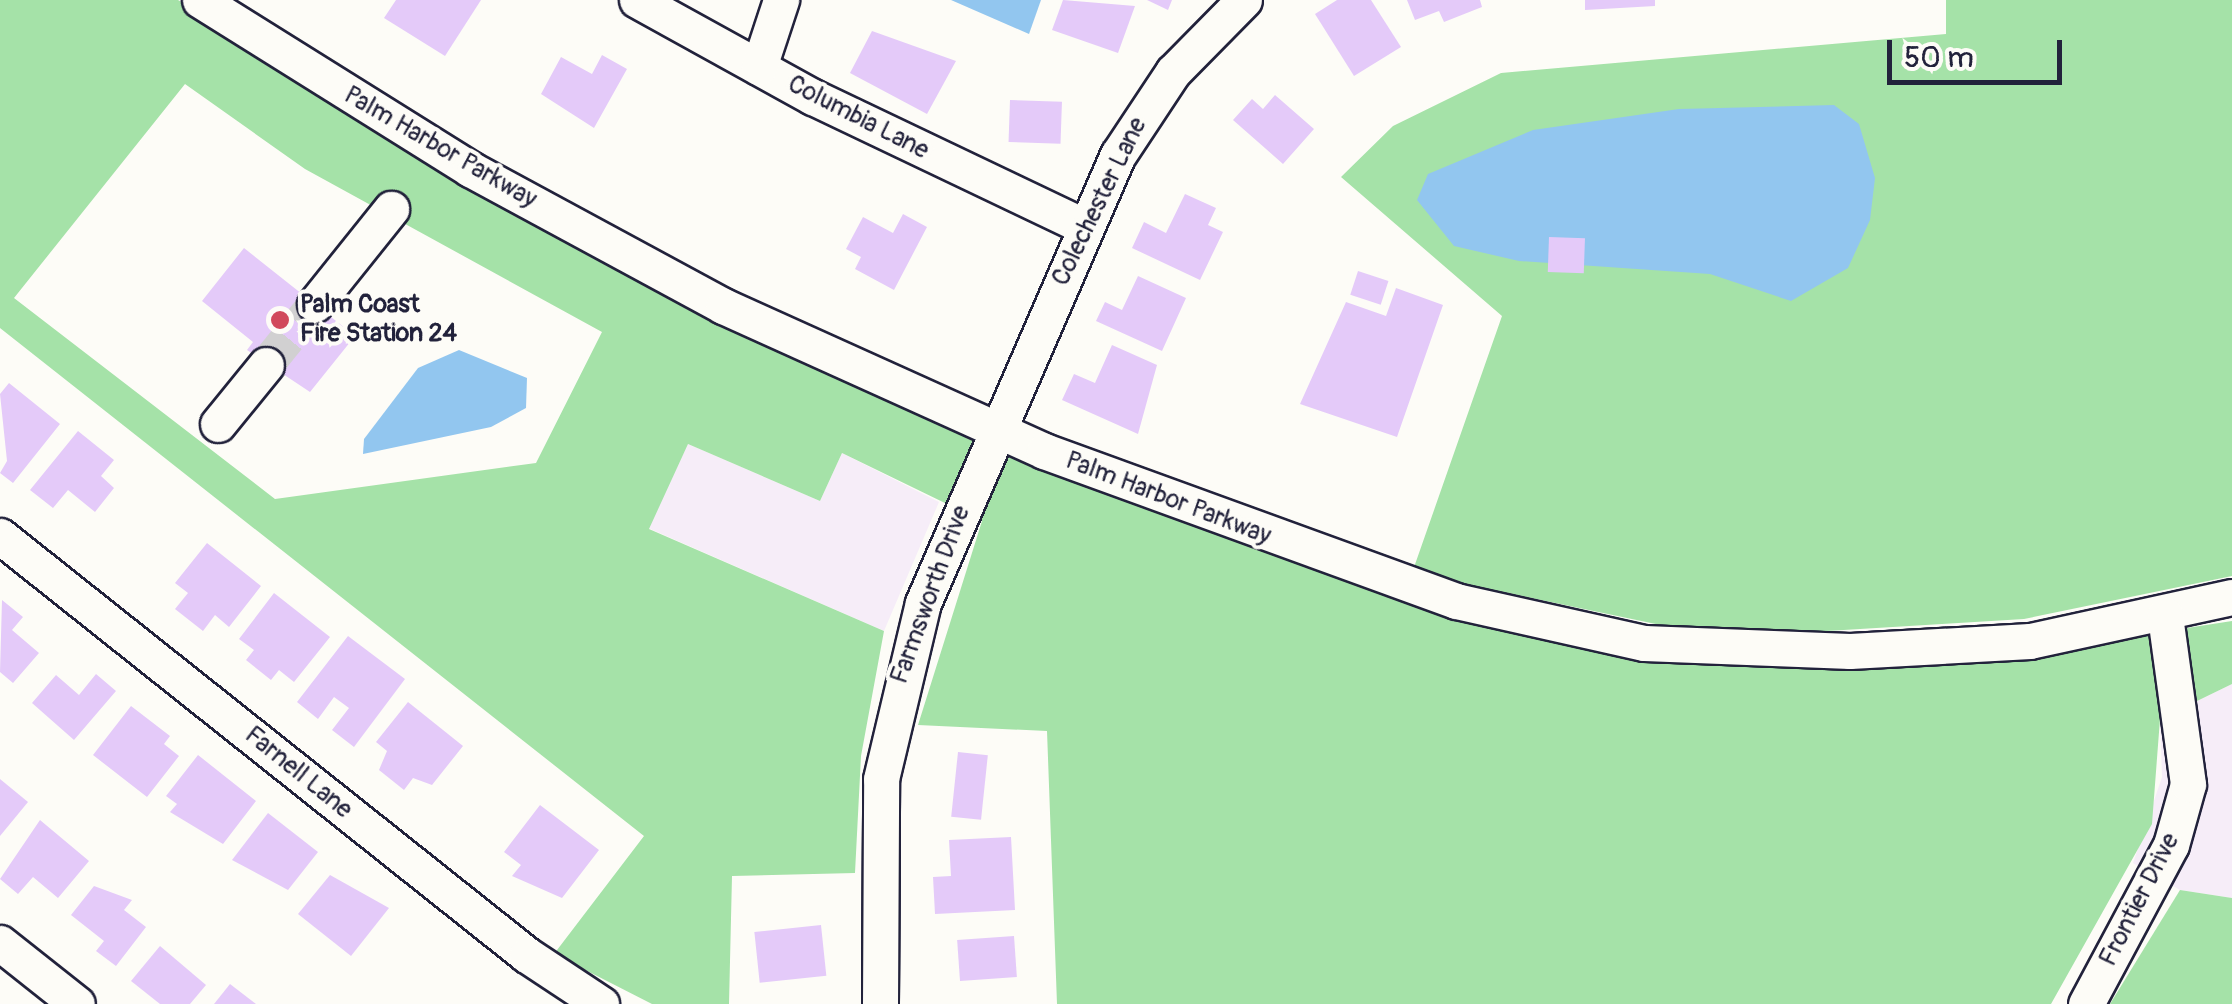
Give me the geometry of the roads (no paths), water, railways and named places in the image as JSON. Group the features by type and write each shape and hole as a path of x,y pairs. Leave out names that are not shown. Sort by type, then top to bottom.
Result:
{"street":[{"name":"Palm Harbor Parkway","path":"200,0 486,178 723,306 995,430 1383,578 1603,636 1934,650 2165,615 2232,597"},
{"name":"Columbia Lane","path":"637,0 758,67 1084,226"},
{"path":"758,67 781,0"},
{"name":"Colechester Lane","path":"995,430 1084,226 1155,96 1244,0"},
{"path":"316,304 391,209"},
{"path":"218,424 266,364"},
{"name":"Farmsworth Drive","path":"880,1004 879,803 897,684 995,430"},
{"name":"Farnell Lane","path":"0,536 527,955 601,1004"},
{"name":"Frontier Drive","path":"2086,1004 2171,845 2188,784 2165,615"},
{"path":"0,943 77,1004"}],"water":[{"path":"951,0 1041,0 1029,34"},
{"path":"1834,105 1859,124 1875,178 1870,220 1848,268 1791,301 1710,274 1519,261 1454,246 1417,200 1428,174 1533,130 1679,109"},
{"path":"459,350 527,378 526,408 491,427 363,454 364,439 418,368"}],"tunnel":[{"path":"266,365 315,304"}],"place":[{"name":"Palm Coast Fire Station 24","path":"280,320"}]}
